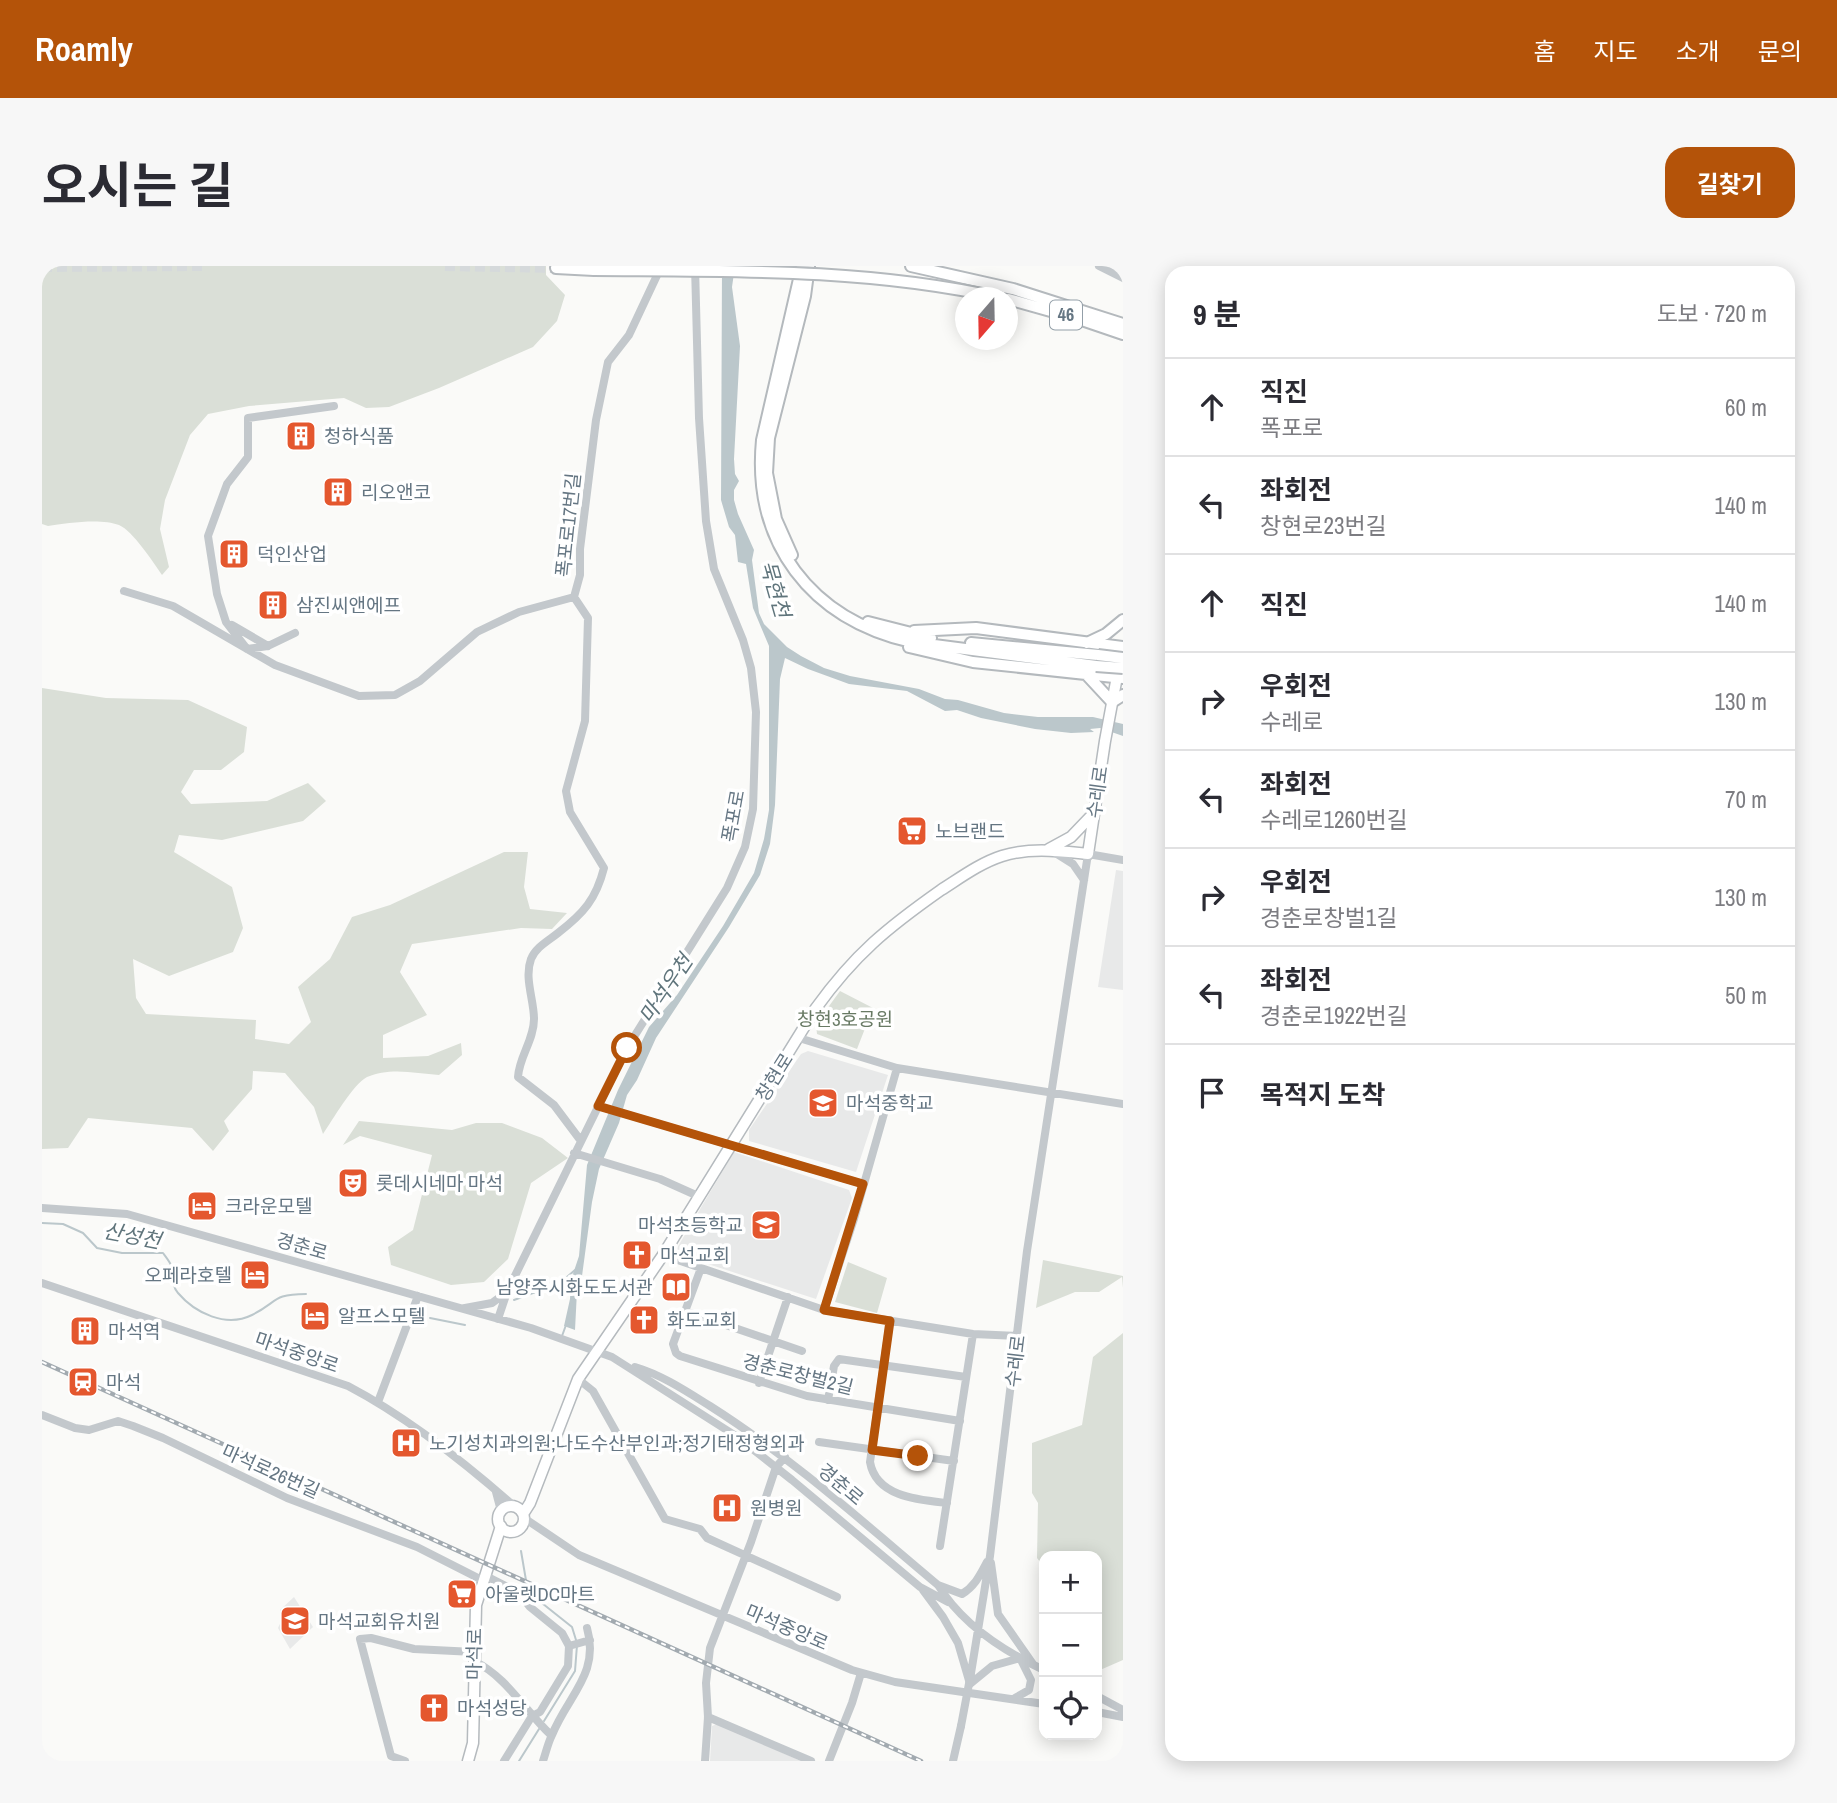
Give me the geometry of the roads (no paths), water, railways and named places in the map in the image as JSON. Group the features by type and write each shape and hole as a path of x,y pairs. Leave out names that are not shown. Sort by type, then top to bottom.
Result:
{"highway":[{"path":"802,266 762,440 759,468 767,519 792,568 831,608 854,623 914,649 973,662 1086,674 1121,674"},
{"path":"810,266 769,438 767,473 776,519 796,564 838,605 866,621 934,639 1097,660 1121,674"},
{"name":"46","path":"911,266 1013,289 1123,324"},
{"path":"556,268 790,272 955,289"},
{"name":"46","path":"1018,302 1123,334"},
{"path":"1085,644 1105,634 1123,620"},
{"path":"900,631 976,628 1122,648"},
{"path":"884,636 911,642 1097,660 1122,648"},
{"path":"1086,674 1112,702 1123,695"}],"main road":[{"path":"1112,702 1121,674 1122,648"},
{"name":"수레로","path":"1088,854 1112,702"},
{"path":"1049,849 1071,837 1094,813"},
{"name":"창현로","path":"596,1351 612,1332 663,1255 816,1008 842,973 866,948 896,922 968,872 991,861 1003,856 1049,849 1088,854"},
{"path":"495,1550 521,1522 578,1379 596,1351"},
{"path":"514,1506 521,1522 506,1530 501,1526 501,1511 514,1506"},
{"name":"마석로","path":"468,1761 472,1743 475,1605 501,1526"}],"street":[{"name":"폭포로17번길","path":"124,591 173,606 275,665 359,696 395,695 420,681 477,632 519,612 574,597 580,575 580,549 596,420 608,362 629,335 662,266"},
{"name":"폭포로","path":"498,1319 507,1292 574,1153 602,1108 646,1016 727,888 745,848 753,809 756,712 751,668 743,640 714,569 706,521 699,418 695,266"},
{"path":"1099,266 1123,278"},
{"path":"295,633 268,646 247,649 226,622 217,594 208,536 227,484 248,457 248,418 334,406"},
{"path":"574,597 588,618 585,721 566,791 570,812 604,868 599,890 589,907 541,946 531,959 529,977 534,1021 518,1077 554,1105 581,1140"},
{"path":"226,622 268,646"},
{"path":"1049,849 1073,864 1084,880"},
{"path":"1088,854 1123,860"},
{"name":"수레로","path":"953,1761 970,1684 990,1556 1027,1251 1088,854"},
{"path":"799,1038 897,1069 1123,1104"},
{"path":"824,1310 897,1069"},
{"path":"602,1108 863,1184"},
{"path":"574,1153 660,1179 698,1196"},
{"name":"경춘로","path":"42,1208 127,1214 462,1308 569,1341 652,1372 741,1426 785,1457 938,1585 948,1602"},
{"path":"663,1255 824,1310 973,1334 1018,1336"},
{"name":"경춘로창벌2길","path":"701,1268 673,1344 676,1353 693,1362 828,1400 960,1421"},
{"name":"마석중앙로","path":"42,1283 323,1376 378,1402 514,1506"},
{"path":"462,1308 492,1303 507,1292"},
{"path":"378,1402 418,1296"},
{"path":"760,1382 789,1297"},
{"name":"경춘로창벌2길","path":"685,1311 802,1351"},
{"path":"890,1321 871,1469 883,1485 908,1496 947,1503"},
{"path":"940,1546 973,1334"},
{"path":"828,1400 834,1366 839,1359 966,1377"},
{"name":"경춘로","path":"628,1365 725,1428 920,1587 948,1602 977,1629 1039,1668"},
{"path":"578,1379 593,1391 665,1519 700,1529 707,1538 837,1597"},
{"name":"마석로26번길","path":"42,1415 75,1428 89,1430 118,1421 133,1426 287,1498 417,1547 519,1593 530,1607 562,1633 571,1646"},
{"path":"819,1442 954,1461"},
{"path":"705,1761 708,1662 721,1615 746,1554 776,1467 785,1457"},
{"path":"494,1489 501,1511"},
{"name":"마석중앙로","path":"521,1522 535,1525 579,1555 860,1673 895,1682 1039,1703"},
{"path":"938,1585 962,1594 977,1580 990,1556"},
{"path":"990,1556 998,1614 1035,1666"},
{"path":"920,1587 952,1631 970,1684 992,1666 1020,1658 1031,1679 1028,1690 1012,1699"},
{"path":"543,1761 549,1732 589,1666 591,1657 587,1628"},
{"path":"405,1761 390,1756 360,1639 371,1638 414,1649 474,1657 513,1691 549,1732"},
{"path":"504,1761 540,1712 568,1666 571,1646 588,1642"},
{"path":"829,1761 852,1703 860,1673"},
{"path":"1102,1697 1123,1703"},
{"path":"1102,1698 1123,1710"},
{"path":"1102,1713 1123,1717"},
{"path":"708,1717 811,1761"}],"waterway":[{"name":"산성천","path":"42,1223 63,1224 83,1233 97,1248 122,1253 163,1253 172,1267 176,1290 193,1307 222,1319 242,1319 281,1297 306,1294"},
{"name":"산성천","path":"514,1300 560,1283 575,1270"},
{"name":"산성천","path":"430,1318 465,1325"},
{"name":"마석우천","path":"562,1336 566,1325"},
{"name":"마석우천","path":"521,1551 528,1592 572,1627 576,1640"},
{"name":"마석우천","path":"544,1721 575,1671 577,1645"},
{"name":"마석우천","path":"519,1761 539,1729"}],"tunnel":[{"path":"42,267 205,266"},
{"path":"445,266 556,268"}],"railway":[{"path":"42,1362 921,1761"}],"place":[{"name":"청하식품","path":"301,436"},
{"name":"리오앤코","path":"338,492"},
{"name":"덕인산업","path":"234,554"},
{"name":"삼진씨앤에프","path":"273,605"},
{"name":"노브랜드","path":"912,831"},
{"name":"마석중학교","path":"823,1103"},
{"name":"롯데시네마 마석","path":"353,1183"},
{"name":"크라운모텔","path":"202,1206"},
{"name":"마석초등학교","path":"766,1225"},
{"name":"마석교회","path":"637,1255"},
{"name":"오페라호텔","path":"255,1275"},
{"name":"남양주시화도도서관","path":"676,1287"},
{"name":"알프스모텔","path":"315,1316"},
{"name":"화도교회","path":"644,1320"},
{"name":"마석역","path":"85,1331"},
{"name":"마석","path":"83,1382"},
{"name":"노기성치과의원;나도수산부인과;정기태정형외과","path":"406,1443"},
{"name":"원병원","path":"727,1508"},
{"name":"아울렛DC마트","path":"462,1594"},
{"name":"마석교회유치원","path":"295,1621"},
{"name":"마석성당","path":"434,1708"}],"water label":[{"name":"묵현천","path":"775,589"}],"park label":[{"name":"창현3호공원","path":"845,1019"}]}
